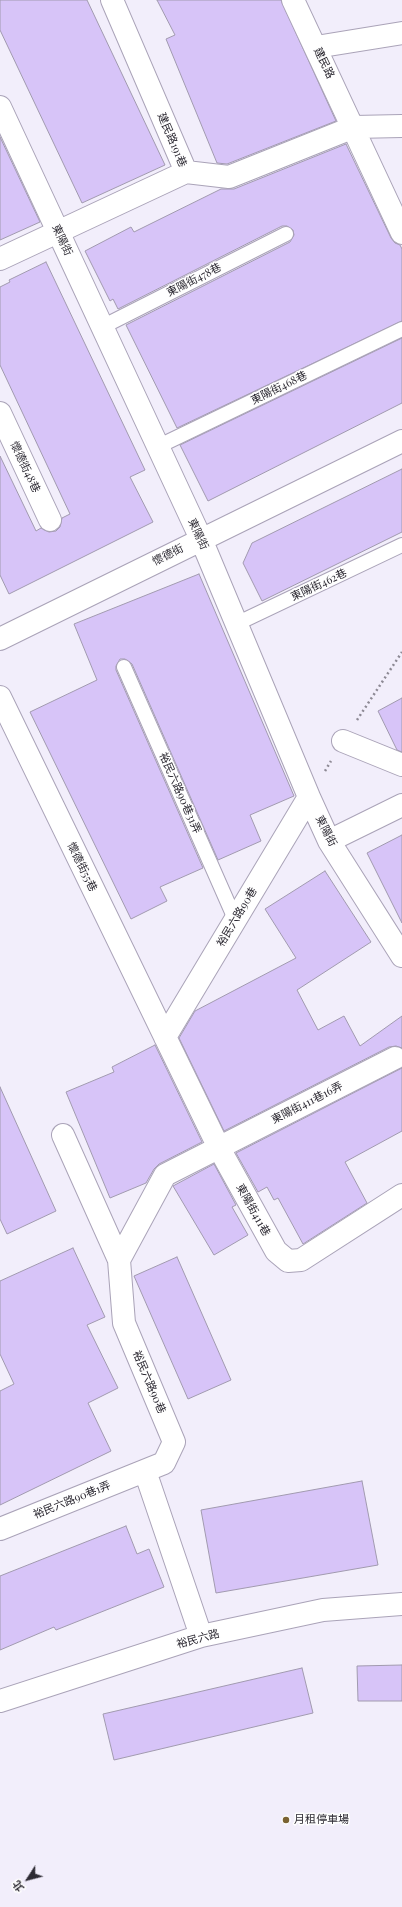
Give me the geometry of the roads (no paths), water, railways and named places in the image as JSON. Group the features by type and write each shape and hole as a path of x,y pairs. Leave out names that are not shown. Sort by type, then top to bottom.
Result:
{"street":[{"name":"建民路191巷","path":"0,258 186,172 112,0"},
{"name":"建民路","path":"293,0 354,127 402,233"},
{"path":"316,47 402,33"},
{"name":"東陽街","path":"0,107 201,539 309,797 329,841 402,956"},
{"path":"186,172 229,177 354,127 402,126"},
{"name":"懷德街48巷","path":"0,413 50,520"},
{"name":"懷德街","path":"0,639 402,441"},
{"name":"懷德街55巷","path":"0,697 165,1037"},
{"path":"343,741 402,765"},
{"name":"裕民六路90巷","path":"165,1037 309,797"},
{"path":"329,841 402,804"},
{"name":"東陽街411巷","path":"165,1037 219,1148 276,1251 288,1261 301,1260 402,1195"},
{"name":"東陽街411巷16弄","path":"219,1148 395,1058"},
{"path":"63,1135 119,1260"},
{"path":"119,1260 165,1175 219,1148"},
{"name":"裕民六路90巷","path":"119,1260 124,1323 174,1442 164,1463 145,1471"},
{"path":"145,1471 201,1636"},
{"name":"裕民六路90巷1弄","path":"0,1529 145,1471"},
{"name":"裕民六路","path":"0,1701 201,1636 323,1610 402,1604"}],"lane":[{"name":"東陽街478巷","path":"102,327 286,234"},
{"name":"東陽街468巷","path":"157,446 402,329"},
{"name":"東陽街462巷","path":"236,624 402,545"},
{"name":"裕民六路90巷31弄","path":"124,667 235,919"}],"place":[{"name":"月租停車場","path":"286,1820"}]}
